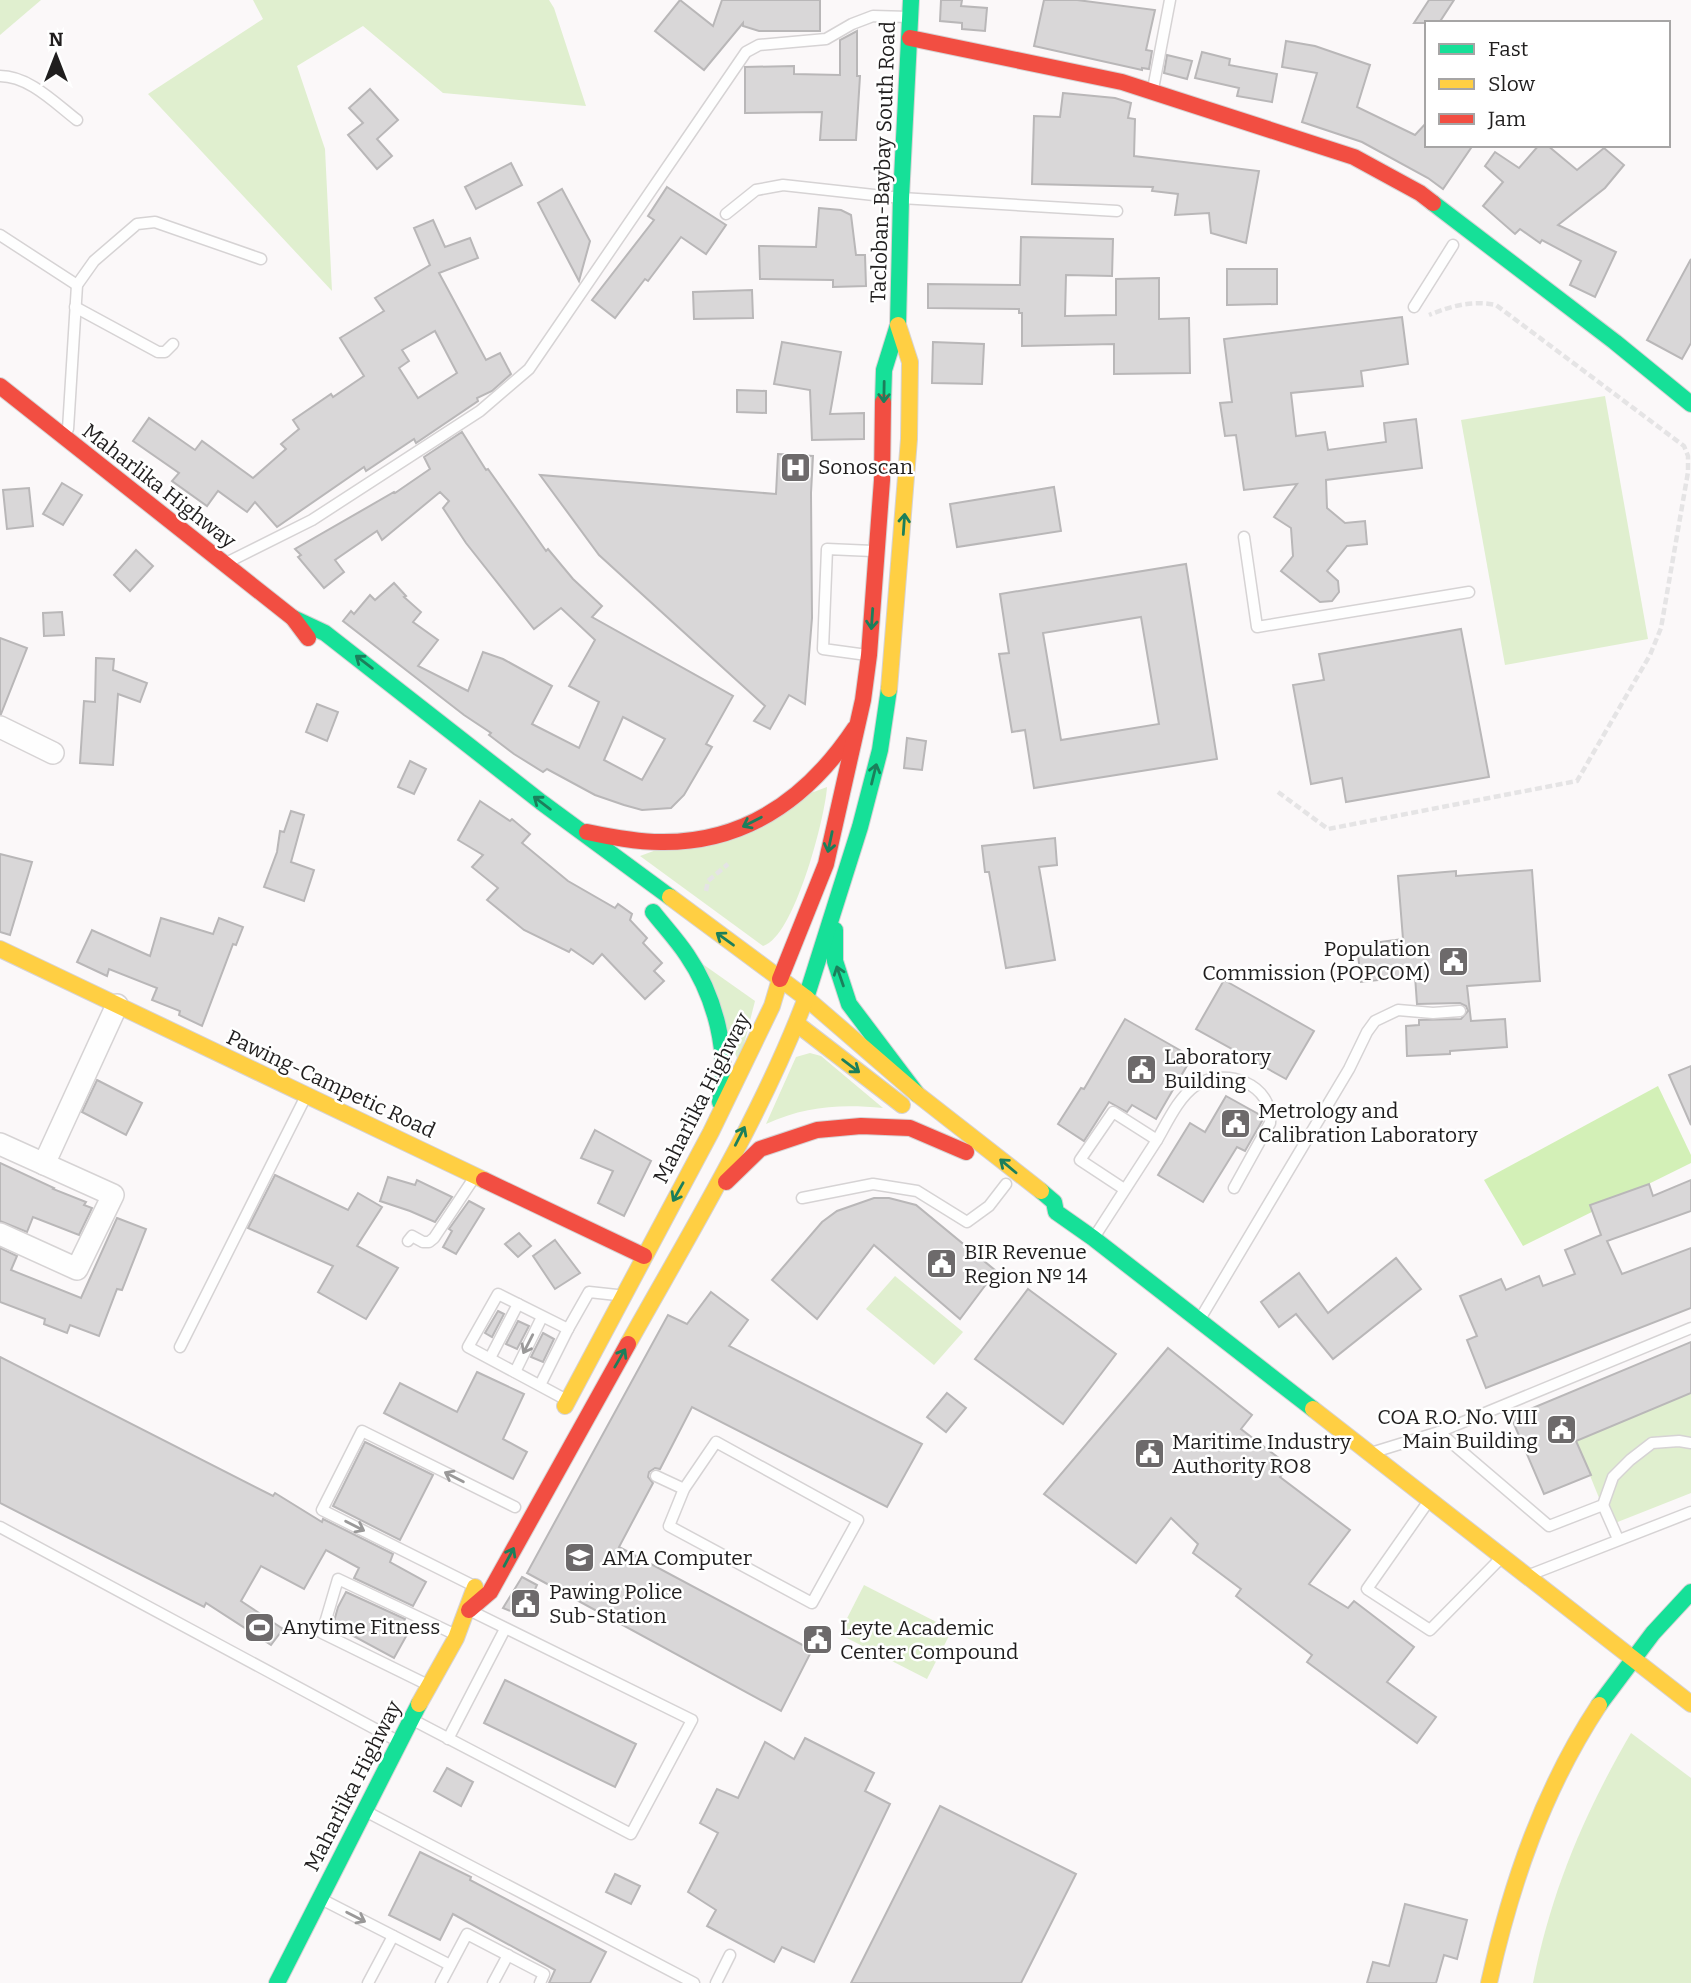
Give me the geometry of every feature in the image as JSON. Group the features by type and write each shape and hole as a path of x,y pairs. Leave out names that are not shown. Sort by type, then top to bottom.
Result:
{"main road":[{"name":"Tacloban-Baybay South Road","path":"780,979 825,864 863,700 869,655 882,480 884,370 898,325 911,0"},
{"path":"910,38 1122,82 1354,157 1419,193 1615,342 1691,404"},
{"name":"Tacloban-Baybay South Road","path":"835,911 880,750 894,655 904,525 910,362 898,325"},
{"name":"Maharlika Highway","path":"0,386 293,618 325,633 579,831 806,998 917,1094"},
{"name":"Maharlika Highway","path":"293,618 315,647"},
{"path":"336,662 584,853"},
{"path":"579,831 670,842 713,836 751,824 782,804 820,772 835,758 855,728"},
{"path":"704,952 648,908 693,964 715,1013 722,1053 722,1095 711,1132"},
{"path":"835,911 835,961 849,1004 917,1094 1054,1202 1056,1212"},
{"name":"Maharlika Highway","path":"469,1610 490,1592 580,1440 708,1200 797,1024 835,911"},
{"name":"Pawing-Campetic Road","path":"0,949 644,1256"},
{"name":"Maharlika Highway","path":"559,1419 711,1132 767,1002 780,979"},
{"path":"708,1200 760,1149 809,1132 861,1126 910,1128 971,1156 767,1002"},
{"path":"1034,1206 1043,1213 1056,1212 1093,1238 1691,1704"},
{"name":"Maharlika Highway","path":"277,1983 410,1718 430,1686 469,1610 478,1581"},
{"path":"1489,1983 1497,1940 1514,1880 1535,1821 1563,1764 1594,1710 1631,1659 1691,1592"}],"street":[{"path":"0,727 53,752"},
{"path":"44,1164 117,1005"},
{"path":"0,1144 113,1195 77,1269 0,1234"}],"lane":[{"path":"1152,92 1170,0"},
{"path":"225,564 312,520 480,411 529,369 746,52 759,45 826,39 873,16 910,17"},
{"path":"0,76 10,76 33,87 77,120"},
{"path":"726,214 756,190 783,185 901,198 1117,211"},
{"path":"67,439 77,285 94,261 137,224 155,222 261,259"},
{"path":"0,235 77,285"},
{"path":"1414,307 1453,245"},
{"path":"75,307 158,352 165,352 173,344"},
{"path":"1244,537 1257,628 1469,593"},
{"path":"869,655 823,649 827,549 877,551"},
{"path":"1199,1321 1375,1021 1398,1010 1433,1013 1460,1010"},
{"path":"1093,1238 1192,1088 1215,1078 1236,1079 1252,1085 1264,1095 1271,1111 1270,1123 1234,1188"},
{"path":"180,1347 307,1095"},
{"path":"1124,1189 1080,1160 1113,1112 1157,1140"},
{"path":"408,1241 412,1236 424,1242 434,1238 475,1176"},
{"path":"802,1198 873,1184 917,1191 967,1222 989,1206 1006,1184"},
{"path":"540,1385 589,1292 623,1295"},
{"path":"568,1329 498,1294 468,1347 568,1401"},
{"path":"490,1358 517,1304"},
{"path":"514,1372 542,1317"},
{"path":"1368,1454 1439,1432 1691,1328"},
{"path":"478,1581 322,1510 362,1431 515,1507"},
{"path":"1439,1432 1549,1527 1602,1505 1613,1477 1652,1443 1691,1443"},
{"path":"718,1442 858,1521 812,1603 669,1527 684,1489 718,1442"},
{"path":"656,1476 684,1489"},
{"path":"1429,1501 1367,1589 1430,1630 1502,1557"},
{"path":"1602,1505 1618,1539"},
{"path":"1527,1576 1691,1512"},
{"path":"0,1527 398,1742"},
{"path":"430,1686 322,1633 338,1578 456,1635"},
{"path":"410,1718 631,1834 692,1720 469,1610"},
{"path":"448,1739 505,1629"},
{"path":"363,1811 694,1983"},
{"path":"319,1898 450,1965"},
{"path":"441,1983 467,1934 544,1973 540,1983"},
{"path":"368,1983 393,1936"},
{"path":"493,1983 508,1955"},
{"path":"716,1983 730,1955"}],"path":[{"path":"1278,792 1328,829 1577,781 1650,655 1661,628 1688,472 1688,456 1684,446 1496,305 1480,302 1453,306 1421,318"},
{"path":"712,901 706,891 708,881 726,864 734,861"}],"shaded area":[{"path":"0,0 41,0 0,35"},
{"path":"253,0 549,0 586,106 443,93 363,26 297,66 325,149 332,291 148,94 263,19"},
{"path":"1605,396 1648,639 1505,665 1461,420"},
{"path":"827,787 821,824 796,900 775,938 763,946 640,856"},
{"path":"704,965 755,1001 739,1064"},
{"path":"810,1053 821,1056 883,1108 823,1108 795,1113 766,1124 796,1057"},
{"path":"1658,1086 1691,1155 1691,1163 1523,1246 1484,1180"},
{"path":"895,1276 963,1332 934,1365 866,1309"},
{"path":"1691,1393 1691,1493 1610,1525 1576,1441"},
{"path":"864,1585 952,1630 927,1679 839,1634"},
{"path":"1631,1733 1691,1778 1691,1983 1533,1983 1549,1917 1571,1854 1598,1793"}],"building":[{"path":"680,0 713,26 722,0 820,0 820,31 759,31 743,26 743,23 704,70 655,31"},
{"path":"941,0 962,0 961,6 987,8 985,31 962,29 962,23 940,21"},
{"path":"1044,0 1077,0 1155,10 1146,50 1152,51 1149,69 1142,70 1034,46"},
{"path":"1429,0 1454,0 1440,21 1414,23"},
{"path":"857,31 857,76 860,76 856,140 820,140 822,112 745,113 745,67 794,66 794,74 840,75 840,40"},
{"path":"1286,41 1315,46 1370,65 1357,107 1415,135 1425,124 1425,147 1472,147 1443,189 1362,142 1302,122 1317,73 1282,67"},
{"path":"1202,52 1230,59 1229,65 1277,74 1272,102 1237,96 1239,88 1195,78"},
{"path":"1167,55 1192,61 1187,79 1164,73"},
{"path":"370,89 398,120 377,139 392,156 377,169 348,135 363,123 349,108"},
{"path":"1063,93 1115,98 1131,103 1128,118 1135,119 1134,156 1259,171 1246,243 1211,233 1209,213 1175,215 1178,194 1152,191 1153,187 1032,184 1034,116 1060,117"},
{"path":"1537,147 1549,147 1577,170 1604,148 1624,165 1605,188 1558,225 1616,252 1595,297 1570,285 1581,261 1542,240 1540,243 1520,229 1515,234 1483,206 1503,182 1485,166 1495,152 1519,168"},
{"path":"511,163 522,185 476,209 465,187"},
{"path":"667,187 726,225 706,254 681,237 648,281 645,279 615,318 592,300 654,220 648,216"},
{"path":"562,189 590,241 579,281 538,203"},
{"path":"819,208 841,210 851,215 856,255 865,255 866,286 833,287 833,280 760,279 759,246 816,247"},
{"path":"433,220 445,247 470,238 478,258 439,273 486,360 500,353 511,374 492,391 477,398 478,401 416,443 414,439 366,471 364,467 277,527 255,502 247,512 218,491 207,506 172,481 179,473 133,441 149,418 195,450 202,441 253,478 286,449 281,444 299,429 293,420 364,376 340,338 384,311 375,298 430,265 414,228","holes":["435,331 457,373 418,398 399,368 409,361 402,350"]},
{"path":"1021,237 1113,239 1112,276 1066,275 1065,316 1116,315 1116,279 1159,278 1159,319 1189,318 1190,373 1114,374 1114,344 1022,346 1022,313 1019,313 1019,309 928,308 928,284 1020,285"},
{"path":"1691,259 1691,343 1682,359 1647,340"},
{"path":"1227,269 1277,269 1277,304 1227,305"},
{"path":"752,290 753,318 694,319 693,292"},
{"path":"1402,317 1408,364 1361,371 1363,386 1291,393 1296,436 1325,432 1328,450 1386,442 1384,423 1416,419 1422,468 1326,480 1327,508 1345,523 1365,521 1367,544 1347,546 1327,571 1338,581 1339,592 1332,601 1320,602 1281,571 1293,556 1291,528 1274,517 1297,484 1244,490 1236,435 1225,436 1220,403 1232,402 1224,339"},
{"path":"782,342 841,352 830,414 864,413 864,439 812,440 810,390 774,384"},
{"path":"933,342 984,344 982,384 932,383"},
{"path":"737,390 766,391 766,413 737,412"},
{"path":"462,432 486,470 488,469 546,551 548,549 573,579 602,606 592,617 733,696 706,744 712,747 684,795 671,808 642,810 624,805 595,795 547,769 543,772 514,754 489,735 491,733 343,621 351,611 354,614 370,595 375,600 394,583 406,596 404,597 421,612 413,622 438,640 418,666 468,691 483,652 503,659 552,686 532,724 579,748 599,702 569,686 595,640 561,608 534,629 466,543 443,508 449,501 440,492 382,540 377,531 335,560 344,572 324,588 298,557 301,555 295,549 395,493 430,469 424,457","holes":["623,717 665,739 642,780 604,760"]},
{"path":"778,454 813,456 812,618 805,704 789,695 770,729 754,721 765,706 599,555 540,475 776,494"},
{"path":"62,483 82,495 63,525 43,514"},
{"path":"1054,487 1061,531 957,547 950,504"},
{"path":"29,488 33,526 7,529 3,490"},
{"path":"136,550 153,566 130,591 114,575"},
{"path":"1186,564 1217,759 1034,788 1025,730 1012,732 999,654 1009,653 1000,594","holes":["1141,617 1159,724 1061,740 1043,633"]},
{"path":"62,612 64,635 44,636 43,613"},
{"path":"1461,629 1489,777 1346,802 1342,778 1311,784 1293,685 1324,680 1319,654"},
{"path":"0,638 27,648 1,714 0,714"},
{"path":"96,658 114,659 113,670 147,683 140,702 118,694 113,765 80,763 84,701 95,702"},
{"path":"317,704 338,712 327,741 306,732"},
{"path":"907,738 926,741 922,770 904,768"},
{"path":"410,761 426,769 414,794 398,787"},
{"path":"480,801 510,821 512,819 530,834 522,843 568,881 615,908 618,904 632,914 630,920 647,938 643,943 662,963 654,971 664,981 645,999 602,954 593,964 571,949 569,952 524,930 487,900 498,888 472,867 483,855 458,840"},
{"path":"291,811 304,815 291,862 314,870 304,901 264,887 277,852 280,831 284,832"},
{"path":"1055,838 1057,865 1039,867 1055,960 1006,968 982,846"},
{"path":"0,854 32,862 10,935 0,932"},
{"path":"1532,870 1540,981 1467,986 1471,1021 1505,1019 1507,1047 1407,1056 1406,1026 1419,1025 1419,1020 1461,1019 1468,1011 1466,1006 1460,1003 1417,1004 1415,976 1361,982 1357,945 1403,939 1398,876 1456,871 1456,876"},
{"path":"161,918 213,934 219,918 243,927 236,945 233,944 202,1026 179,1015 180,1011 152,1000 157,988 109,969 107,976 77,962 92,930 150,956"},
{"path":"1224,980 1314,1031 1286,1079 1196,1029"},
{"name":"Laboratory Building","path":"1125,1019 1192,1057 1156,1119 1132,1105 1127,1112 1109,1102 1084,1141 1058,1124 1081,1088 1084,1089"},
{"path":"1691,1066 1691,1125 1669,1075"},
{"path":"97,1080 142,1103 126,1135 82,1112"},
{"path":"1226,1096 1262,1116 1262,1121 1245,1151 1237,1147 1203,1202 1158,1175 1190,1123 1205,1132"},
{"path":"595,1130 651,1161 624,1216 598,1203 613,1171 581,1158"},
{"path":"0,1163 86,1202 84,1205 92,1208 79,1235 33,1217 27,1232 0,1221"},
{"path":"275,1175 348,1210 358,1193 382,1207 357,1246 398,1268 366,1319 318,1292 333,1266 248,1228"},
{"path":"388,1177 415,1185 417,1180 452,1197 435,1222 380,1201"},
{"path":"1691,1180 1691,1211 1607,1241 1622,1274 1691,1248 1691,1308 1486,1388 1467,1340 1477,1336 1460,1296 1501,1279 1506,1290 1539,1276 1543,1286 1575,1274 1565,1250 1601,1235 1590,1205 1649,1184 1653,1196"},
{"name":"BIR Revenue Region № 14","path":"874,1198 889,1198 916,1205 996,1271 960,1319 874,1245 817,1319 772,1280 822,1222 837,1211"},
{"path":"469,1201 484,1209 456,1254 443,1247 452,1231 449,1229"},
{"path":"117,1218 146,1229 122,1290 117,1289 99,1336 70,1325 67,1333 44,1324 45,1319 0,1302 0,1248 17,1256 11,1270 81,1298"},
{"path":"519,1233 531,1246 518,1257 505,1244"},
{"path":"555,1240 580,1273 555,1289 533,1256"},
{"path":"1396,1258 1421,1289 1333,1359 1296,1314 1279,1327 1261,1302 1299,1273 1328,1313"},
{"path":"1028,1289 1116,1354 1063,1424 975,1359"},
{"path":"711,1292 748,1320 729,1346 922,1444 887,1507 692,1407 660,1469 655,1468 649,1472 648,1477 653,1483 619,1547 812,1650 781,1711 527,1573 668,1315 687,1324"},
{"path":"498,1311 504,1314 492,1337 485,1333"},
{"path":"518,1321 529,1326 517,1349 506,1344"},
{"path":"543,1333 554,1339 543,1362 531,1357"},
{"name":"COA R.O. No. VIII Main Building","path":"1691,1342 1691,1393 1576,1441 1591,1475 1544,1494 1511,1417"},
{"path":"1168,1348 1252,1415 1241,1429 1289,1466 1280,1477 1350,1530 1309,1584 1348,1608 1354,1601 1414,1647 1387,1682 1436,1717 1417,1743 1307,1662 1312,1655 1236,1596 1241,1589 1193,1553 1198,1544 1171,1518 1136,1563 1044,1494"},
{"path":"0,1357 273,1496 275,1493 322,1522 323,1519 393,1554 390,1562 426,1582 413,1606 354,1578 359,1568 326,1550 304,1589 261,1566 241,1601 283,1629 271,1645 206,1603 204,1607 0,1503"},
{"path":"477,1372 524,1394 503,1439 527,1452 513,1479 384,1413 400,1383 457,1412"},
{"path":"947,1393 966,1408 946,1432 927,1417"},
{"path":"365,1442 433,1475 400,1540 333,1506"},
{"path":"522,1577 537,1585 523,1616 503,1608"},
{"path":"346,1592 405,1619 401,1626 409,1631 394,1658 333,1625"},
{"path":"505,1680 636,1744 615,1787 484,1723"},
{"path":"805,1738 874,1773 865,1791 890,1804 814,1962 782,1947 774,1962 707,1926 716,1910 688,1892 718,1833 700,1823 717,1789 738,1798 765,1742 794,1759"},
{"path":"447,1768 473,1782 461,1806 434,1791"},
{"path":"940,1806 1076,1874 1021,1983 851,1983"},
{"path":"420,1852 471,1877 470,1880 606,1952 590,1983 549,1983 555,1970 453,1914 440,1940 389,1915"},
{"path":"615,1874 640,1886 631,1904 606,1892"},
{"path":"1405,1904 1467,1920 1457,1959 1444,1955 1436,1983 1367,1983 1373,1962 1389,1966"}],"traffic: fast":[{"path":"883,402 884,370 898,325 911,0"},
{"path":"1433,203 1615,342 1691,404"},
{"path":"293,618 325,633 541,802 670,897"},
{"path":"806,998 860,827 880,750 889,689"},
{"path":"653,912 697,971 712,1007 718,1025 723,1064 720,1102"},
{"path":"835,930 835,961 849,1004 917,1094"},
{"path":"1041,1191 1054,1202 1056,1212 1313,1409"},
{"path":"1599,1705 1653,1633 1691,1592"},
{"path":"277,1983 419,1704"}],"traffic: slow":[{"path":"889,689 909,439 910,362 898,325"},
{"path":"628,1344 746,1131 806,998 670,897"},
{"path":"0,949 484,1180"},
{"path":"565,1406 711,1132 772,1006 780,979"},
{"path":"806,998 917,1094 1041,1191"},
{"path":"797,1024 902,1105"},
{"path":"1313,1409 1691,1704"},
{"path":"419,1704 456,1638 475,1587"},
{"path":"1489,1983 1508,1910 1531,1839 1561,1770 1599,1705"}],"traffic: jam":[{"path":"910,38 1122,82 1354,157 1420,193 1433,203"},
{"path":"0,386 293,618 308,638"},
{"path":"780,979 826,864 863,700 869,655 882,480 883,402"},
{"path":"587,832 661,842 692,840 748,825 796,795 837,753 855,728"},
{"path":"726,1182 760,1149 817,1130 861,1126 910,1128 966,1152"},
{"path":"484,1180 644,1256"},
{"path":"469,1610 490,1592 628,1344"}],"place":[{"name":"Sonoscan","path":"795,467"},
{"name":"Population Commission (POPCOM)","path":"1453,961"},
{"name":"Laboratory Building","path":"1141,1069"},
{"name":"Metrology and Calibration Laboratory","path":"1235,1123"},
{"name":"BIR Revenue Region № 14","path":"941,1264"},
{"name":"COA R.O. No. VIII Main Building","path":"1561,1429"},
{"name":"Maritime Industry Authority RO8","path":"1149,1454"},
{"name":"AMA Computer","path":"579,1558"},
{"name":"Pawing Police Sub-Station","path":"526,1604"},
{"name":"Anytime Fitness","path":"259,1627"},
{"name":"Leyte Academic Center Compound","path":"817,1640"}]}
